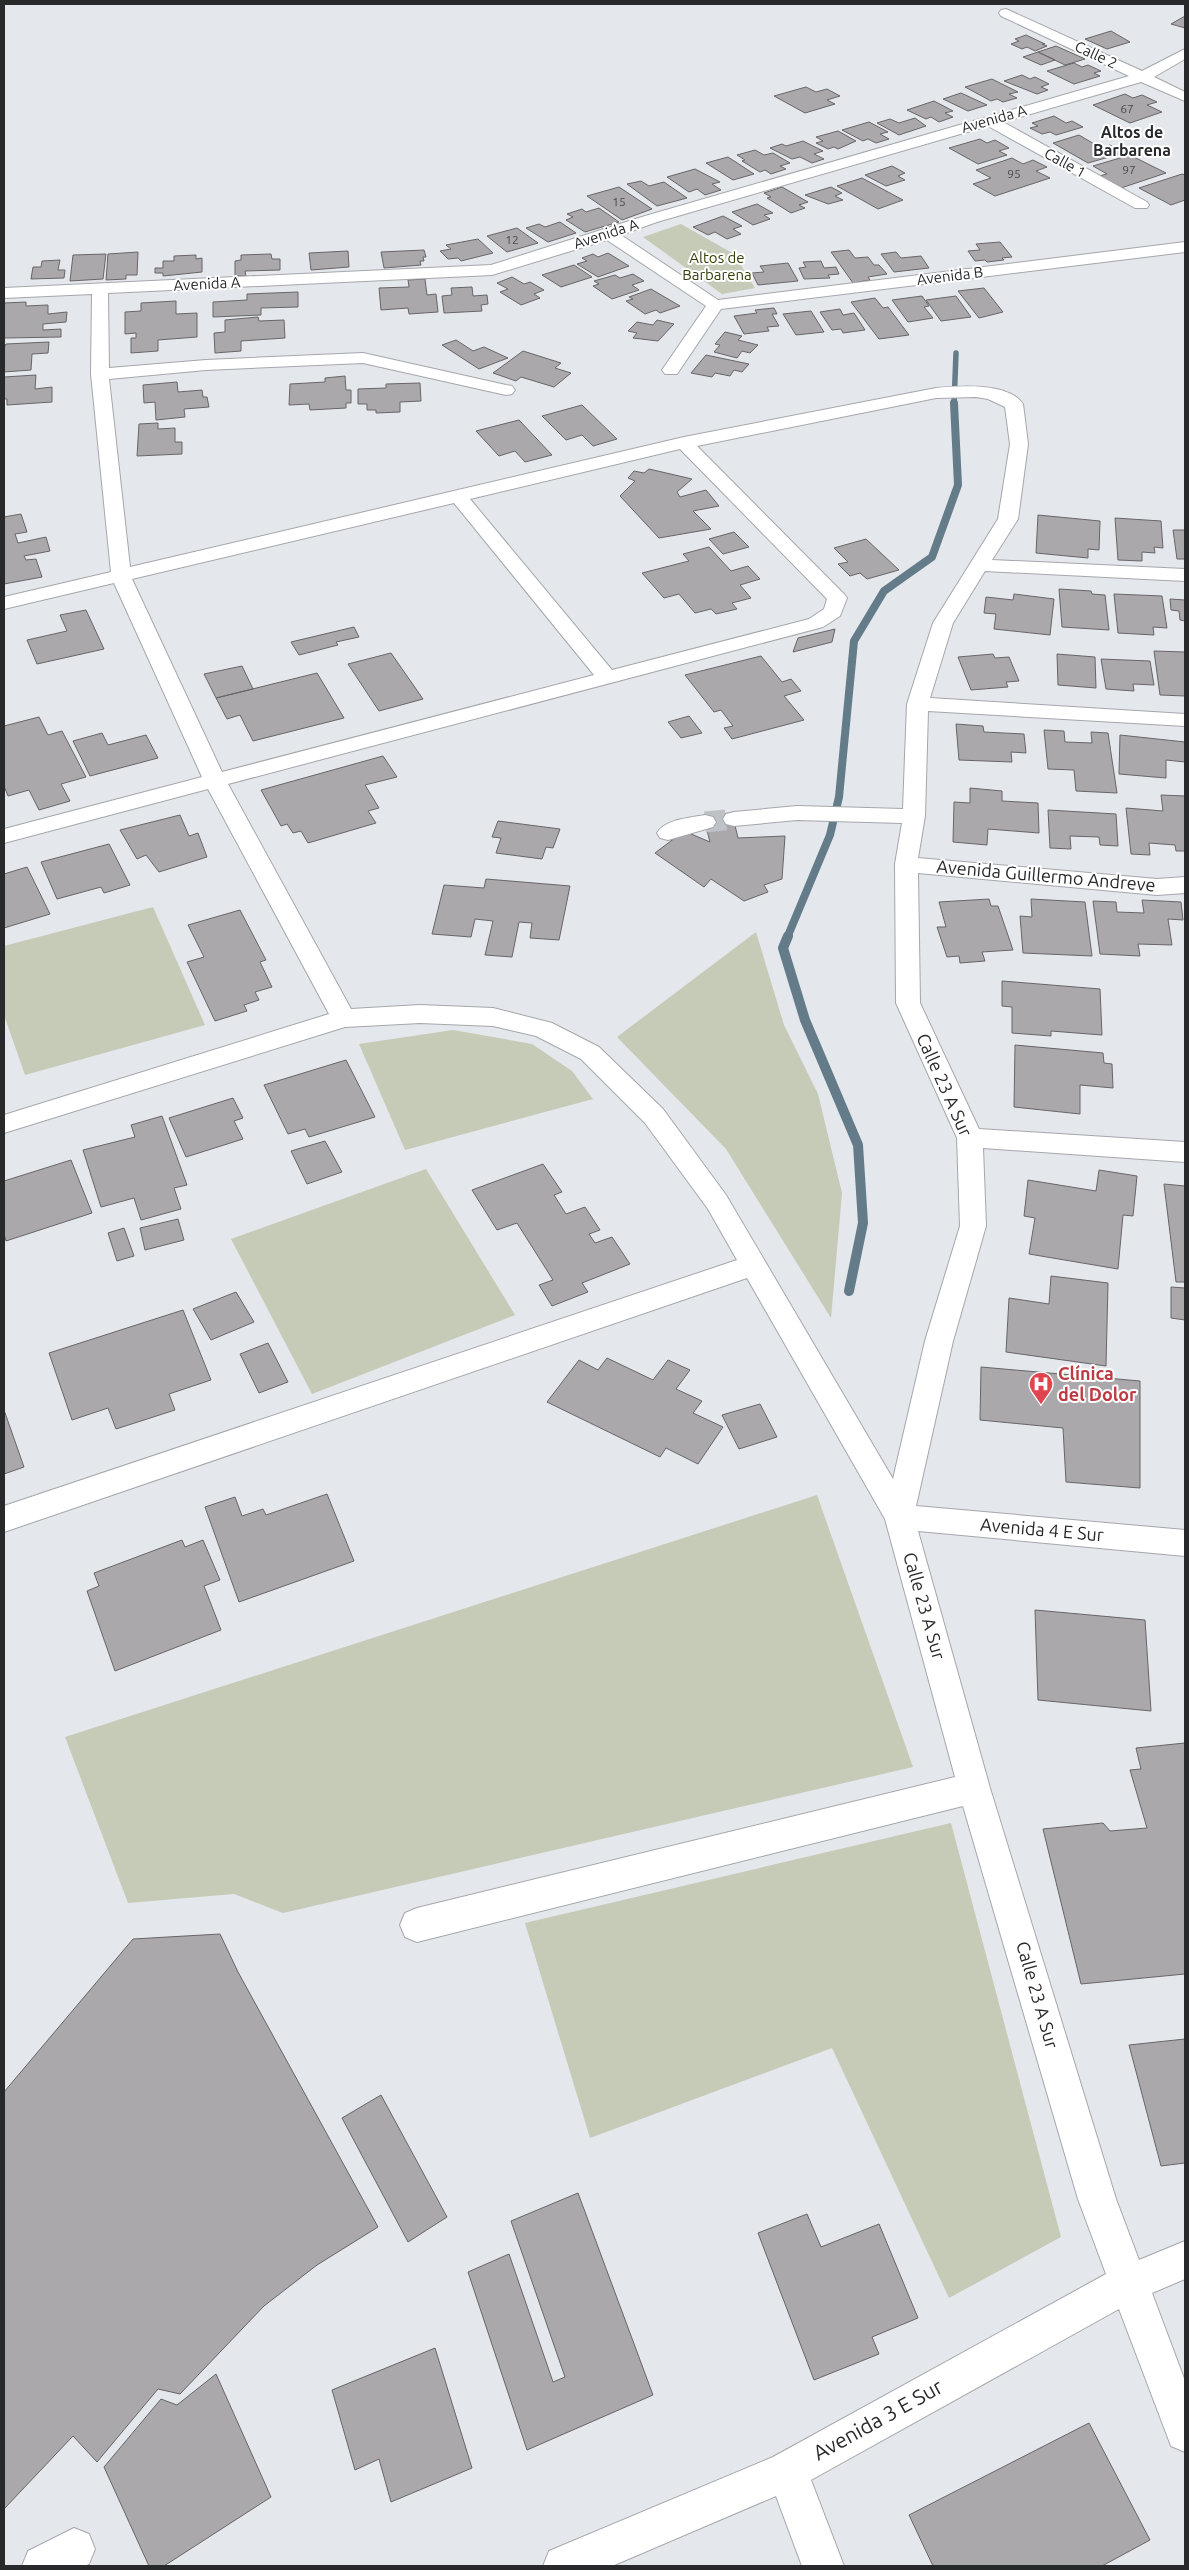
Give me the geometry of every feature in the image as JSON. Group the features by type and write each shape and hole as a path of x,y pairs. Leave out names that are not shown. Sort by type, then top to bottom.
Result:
{"street":[{"name":"Calle 2","path":"1006,13 1185,97"},
{"name":"Avenida A","path":"4,293 492,270 651,219 988,120 1143,77 1185,54"},
{"name":"Calle 1","path":"988,120 1141,205"},
{"path":"609,234 715,305 671,370"},
{"name":"Avenida B","path":"715,305 1185,247"},
{"path":"100,289 100,374 121,576 215,781 344,1018"},
{"path":"100,374 206,365 363,358 506,390"},
{"name":"Calle 23 A Sur","path":"684,443 936,393 968,391 996,393 1014,404 1019,444 1008,519 943,623 918,704 914,816 906,864 908,1003 970,1138 973,1226 939,1341 899,1517 974,1788 1097,2199 1185,2432"},
{"path":"4,603 684,443 837,598 833,612 816,623 4,836"},
{"path":"458,496 608,678"},
{"path":"980,565 1185,575"},
{"path":"918,704 1185,720"},
{"path":"734,819 797,813 914,816"},
{"path":"668,833 685,826 705,822"},
{"name":"Avenida Guillermo Andreve","path":"906,864 1157,887 1185,885"},
{"path":"4,1124 344,1018 420,1014 493,1017 543,1029 590,1053 654,1116 717,1202 899,1517"},
{"path":"970,1138 1185,1152"},
{"path":"4,1519 753,1265"},
{"name":"Avenida 4 E Sur","path":"899,1517 1185,1543"},
{"path":"417,1925 974,1788"},
{"name":"Avenida 3 E Sur","path":"564,2566 787,2471 1128,2283 1185,2260"},
{"path":"787,2471 823,2566"}],"green space":[{"name":"Altos de Barbarena","path":"681,224 734,254 755,288 722,294 643,237"},
{"path":"153,907 205,1025 25,1075 4,1015 4,946"},
{"path":"756,932 784,1025 818,1094 842,1193 831,1318 726,1149 617,1037"},
{"path":"453,1030 532,1044 572,1071 593,1099 405,1150 359,1044"},
{"path":"426,1169 515,1315 312,1394 231,1239"},
{"path":"817,1495 913,1767 283,1913 234,1894 128,1903 65,1737"},
{"path":"951,1823 1061,2237 949,2298 832,2048 590,2138 525,1923"}],"building":[{"path":"1185,16 1185,28 1171,24"},
{"path":"1111,31 1130,42 1107,49 1085,39"},
{"path":"1026,35 1047,46 1035,51 1027,47 1022,49 1011,44 1019,41 1015,39"},
{"path":"1056,46 1085,59 1065,65 1038,52"},
{"path":"1038,52 1055,60 1041,65 1023,57"},
{"path":"1074,63 1082,67 1088,65 1101,71 1094,73 1100,76 1074,84 1047,71"},
{"path":"1022,75 1030,79 1035,77 1049,84 1041,87 1048,90 1037,94 1004,81"},
{"path":"992,79 1018,92 1009,94 1017,98 1003,102 997,99 991,101 965,87"},
{"path":"806,87 816,92 827,89 840,96 827,100 835,104 805,113 774,96"},
{"path":"961,93 987,105 968,111 943,99"},
{"path":"1125,94 1133,98 1142,95 1157,102 1147,105 1162,112 1130,123 1093,105"},
{"path":"934,101 953,111 945,113 953,117 939,122 931,117 926,119 907,110"},
{"path":"1054,116 1066,123 1072,121 1083,127 1056,135 1050,132 1042,134 1030,128 1038,126 1032,123"},
{"path":"915,118 926,126 899,135 877,123 890,119 899,123"},
{"path":"869,122 888,132 880,134 889,139 876,143 868,139 863,141 842,130"},
{"path":"838,131 856,141 838,149 834,147 828,149 816,143 823,141 816,137"},
{"path":"1079,135 1101,148 1110,145 1123,153 1088,163 1053,143"},
{"path":"980,139 987,143 995,140 1009,148 999,151 1007,155 978,164 949,148"},
{"path":"803,141 823,151 814,154 824,159 812,163 800,157 792,159 770,148 782,144 786,146"},
{"path":"755,150 764,155 773,153 790,163 780,166 786,169 771,174 765,170 760,172 742,161 745,160 737,155"},
{"path":"1130,155 1166,173 1121,188 1099,176 1107,174 1093,166"},
{"path":"728,157 754,174 733,180 706,163"},
{"path":"1012,158 1023,164 1033,160 1047,167 1036,171 1050,178 995,196 973,184 991,178 976,170"},
{"path":"892,166 905,173 898,176 905,180 886,186 865,175"},
{"path":"695,169 720,182 712,184 721,190 705,195 697,189 689,192 667,177"},
{"path":"1182,174 1185,175 1185,200 1171,205 1139,188"},
{"path":"862,178 903,200 878,209 837,186"},
{"path":"641,181 649,186 664,182 687,198 657,206 627,184"},
{"path":"619,187 652,209 622,220 587,196"},
{"path":"782,187 808,202 799,205 805,208 791,213 767,198 771,197 764,193"},
{"path":"831,187 842,193 835,196 843,200 828,204 805,195"},
{"path":"757,204 773,213 764,215 770,219 753,225 732,212"},
{"path":"599,208 619,222 585,232 566,220 573,217 567,214 582,209 586,212"},
{"path":"723,216 742,226 733,229 741,234 727,239 715,232 708,235 693,227"},
{"path":"560,222 576,233 548,242 526,228 539,224 545,227"},
{"path":"517,228 538,243 507,252 487,236"},
{"path":"478,239 493,253 461,261 458,258 448,259 440,251 451,249 446,245"},
{"path":"1000,242 1012,257 987,262 985,260 975,261 968,251 980,250 976,244"},
{"path":"424,250 426,257 423,257 424,261 420,261 421,265 384,268 381,252"},
{"path":"849,250 855,258 868,257 874,265 879,265 887,274 868,277 870,280 853,283 831,252"},
{"path":"348,251 349,267 311,270 309,253"},
{"path":"138,252 137,275 126,275 126,279 106,280 108,254"},
{"path":"896,252 901,258 921,256 929,268 894,272 881,254"},
{"path":"608,253 629,266 598,277 577,264 587,261 582,258 593,254 598,257"},
{"path":"106,254 103,279 70,281 73,255"},
{"path":"271,254 272,259 280,259 280,270 245,271 246,276 235,276 235,261 241,260 241,255"},
{"path":"196,255 196,259 202,258 202,272 163,276 163,273 155,273 155,268 163,268 163,261 174,261 174,256"},
{"path":"60,260 58,270 65,270 64,278 31,279 33,267 41,267 42,261"},
{"path":"821,261 824,268 836,267 839,274 828,275 830,278 804,279 799,268 806,267 803,262"},
{"path":"788,263 798,281 758,285 752,273 764,272 760,266"},
{"path":"574,265 592,277 561,287 542,275"},
{"path":"633,274 644,281 632,285 639,290 612,299 593,286 599,284 594,281 615,275 620,278"},
{"path":"512,277 524,284 530,282 544,290 534,294 540,298 521,305 500,292 508,289 497,283"},
{"path":"425,279 427,295 436,294 438,312 409,314 408,308 381,310 379,288 409,287 408,280"},
{"path":"472,287 473,296 487,295 488,304 481,305 482,311 444,313 442,296 452,295 451,288"},
{"path":"984,288 1003,312 979,318 958,291"},
{"path":"651,289 680,306 660,313 656,310 645,314 626,301 633,299 629,297"},
{"path":"298,292 298,307 261,308 261,315 213,317 213,302 247,300 247,294"},
{"path":"922,296 929,306 924,307 933,318 908,322 892,300"},
{"path":"956,296 971,317 941,321 926,300"},
{"path":"875,298 883,308 888,307 909,335 879,339 851,302"},
{"path":"176,301 176,314 197,313 197,337 158,340 158,351 131,353 131,338 136,338 136,333 125,334 125,312 141,311 141,303"},
{"path":"26,302 26,306 48,305 48,314 67,312 66,322 43,324 43,330 61,329 61,337 4,338 4,303"},
{"path":"774,308 777,314 772,314 779,326 767,327 769,331 744,334 734,316 757,313 755,310"},
{"path":"840,309 843,315 854,313 865,330 843,333 841,329 832,330 820,312"},
{"path":"811,311 824,332 796,335 783,314"},
{"path":"258,317 259,321 284,320 285,338 241,341 241,351 215,353 214,333 225,332 225,320"},
{"path":"657,320 674,324 658,341 633,338 637,333 628,331 637,322 653,325"},
{"path":"725,332 742,336 738,340 758,345 750,353 742,351 737,358 714,352 720,345 715,344"},
{"path":"456,340 473,351 484,347 508,358 479,369 442,345"},
{"path":"49,342 48,353 32,354 31,370 4,372 4,348 6,344"},
{"path":"523,351 561,363 555,368 571,373 554,387 521,377 516,381 493,373"},
{"path":"706,355 749,364 742,372 734,370 730,376 715,373 712,377 691,373"},
{"path":"36,375 35,389 52,387 52,402 7,405 7,399 4,399 4,377"},
{"path":"345,376 346,390 351,390 351,403 346,403 346,408 310,410 309,404 289,405 290,384 325,382 325,378"},
{"path":"177,382 178,392 202,390 203,397 207,397 209,407 184,409 185,417 156,420 155,402 144,403 143,385"},
{"path":"420,383 421,401 400,402 400,412 376,413 376,410 367,410 367,404 358,404 358,389 386,388 386,384"},
{"path":"582,405 617,439 593,446 582,435 566,440 542,416"},
{"path":"519,420 552,455 525,462 515,451 499,456 476,431"},
{"path":"158,423 158,429 175,428 175,442 182,442 182,454 137,456 139,424"},
{"path":"649,469 692,479 677,492 680,497 706,490 719,506 693,511 711,529 659,538 620,496 635,481 628,478 634,471 644,473"},
{"path":"21,514 27,532 15,534 18,543 46,537 50,551 24,556 26,560 36,559 42,577 4,584 4,517"},
{"path":"1038,515 1100,521 1099,550 1088,549 1088,558 1036,553"},
{"path":"1115,518 1161,521 1163,548 1154,547 1155,553 1142,552 1142,561 1118,560"},
{"path":"1173,530 1185,530 1185,559 1177,559"},
{"path":"734,532 749,547 723,554 709,539"},
{"path":"866,539 899,570 867,579 860,573 850,576 838,564 848,562 834,548"},
{"path":"709,547 731,571 748,566 760,579 740,585 751,598 732,603 737,609 716,614 711,609 695,613 679,594 664,598 642,573 689,561 683,554"},
{"path":"1059,589 1091,591 1092,594 1105,595 1109,630 1062,627"},
{"path":"1014,594 1054,599 1050,635 994,629 996,614 984,613 986,597 1013,600"},
{"path":"1114,594 1162,596 1167,628 1153,627 1154,635 1118,633"},
{"path":"1170,599 1185,600 1185,621 1180,620 1179,611 1171,610"},
{"path":"86,610 104,649 37,664 27,640 67,631 60,615"},
{"path":"354,627 359,637 336,642 338,645 299,655 291,642"},
{"path":"835,629 832,642 793,652 798,638"},
{"path":"1154,651 1185,652 1185,696 1160,695"},
{"path":"391,653 423,699 379,711 348,664"},
{"path":"993,654 995,658 1009,657 1019,681 1006,682 1008,687 971,690 958,657"},
{"path":"1057,654 1095,657 1096,688 1058,685"},
{"path":"761,656 782,682 791,679 801,691 784,696 804,720 732,739 724,728 733,726 721,710 714,712 685,675"},
{"path":"1101,659 1150,661 1154,685 1133,684 1134,691 1106,689"},
{"path":"242,666 253,689 216,698 204,674"},
{"path":"317,673 344,718 253,741 240,715 227,719 216,698"},
{"path":"689,716 702,733 681,738 668,722"},
{"path":"39,717 48,735 62,731 86,777 61,784 70,801 39,810 29,790 8,796 4,786 4,726"},
{"path":"956,724 983,726 984,732 1024,734 1026,753 1011,752 1012,762 959,760"},
{"path":"1044,730 1064,731 1065,742 1092,743 1091,732 1108,733 1117,793 1076,791 1074,770 1048,769"},
{"path":"102,733 108,745 146,735 158,758 90,776 73,741"},
{"path":"1120,735 1185,742 1185,762 1166,760 1166,778 1119,774"},
{"path":"383,756 397,777 365,785 379,808 368,811 376,823 308,843 301,831 293,833 287,824 281,826 261,790"},
{"path":"970,788 1002,791 1002,801 1038,803 1039,833 988,829 987,845 953,842 954,802 970,803"},
{"path":"1161,795 1185,796 1185,851 1176,851 1175,845 1149,843 1150,855 1131,854 1126,808 1163,811"},
{"path":"1048,810 1116,814 1118,846 1100,845 1099,837 1070,836 1071,849 1050,848"},
{"path":"732,813 738,838 785,836 782,879 764,885 768,892 744,901 711,879 704,887 655,853 684,831 710,842 703,815"},
{"path":"180,815 189,836 198,833 207,857 159,872 146,855 137,859 120,830"},
{"path":"498,821 560,829 553,848 546,847 542,859 496,853 501,838 492,837"},
{"path":"109,844 130,885 104,893 101,887 57,899 41,862"},
{"path":"27,867 50,914 4,928 4,874"},
{"path":"486,879 570,886 559,940 530,938 532,923 519,922 512,957 485,955 493,921 475,919 471,937 432,934 444,885 484,888"},
{"path":"989,899 991,906 998,906 1013,950 982,952 985,961 960,963 959,956 947,957 937,927 946,927 939,902"},
{"path":"1031,899 1085,902 1092,956 1023,953 1020,916 1032,917"},
{"path":"1142,900 1181,902 1183,920 1168,919 1172,945 1138,944 1140,956 1100,954 1093,901 1116,902 1117,912 1144,913"},
{"path":"240,910 266,960 260,962 272,987 255,992 259,1000 244,1005 247,1011 215,1021 187,962 204,957 188,925"},
{"path":"1002,981 1100,989 1102,1035 1051,1031 1051,1036 1012,1033 1012,1007 1002,1006"},
{"path":"1015,1045 1103,1053 1104,1063 1112,1064 1113,1088 1080,1085 1080,1114 1014,1107"},
{"path":"346,1060 375,1117 309,1137 305,1129 288,1134 264,1085"},
{"path":"233,1098 243,1118 234,1121 243,1139 186,1157 169,1118"},
{"path":"162,1116 187,1185 174,1188 181,1209 141,1220 134,1198 101,1207 83,1150 135,1137 131,1125"},
{"path":"325,1141 342,1172 307,1184 291,1151"},
{"path":"71,1160 92,1213 6,1241 4,1234 4,1181"},
{"path":"543,1164 562,1192 554,1195 566,1214 585,1207 600,1230 589,1234 595,1243 612,1237 630,1264 582,1283 588,1292 552,1306 539,1285 553,1280 517,1223 497,1230 472,1190"},
{"path":"1099,1170 1137,1176 1133,1216 1123,1215 1118,1269 1029,1254 1035,1218 1024,1216 1028,1180 1096,1191"},
{"path":"1164,1184 1185,1186 1185,1282 1176,1282"},
{"path":"178,1219 184,1240 145,1250 140,1228"},
{"path":"124,1228 134,1256 117,1261 108,1233"},
{"path":"1051,1276 1108,1283 1106,1366 1006,1352 1009,1298 1049,1304"},
{"path":"1171,1287 1185,1288 1185,1320 1171,1318"},
{"path":"236,1292 254,1322 211,1340 193,1309"},
{"path":"183,1310 211,1380 169,1394 175,1410 116,1429 108,1408 72,1420 49,1353"},
{"path":"268,1343 288,1382 259,1393 240,1354"},
{"path":"607,1358 653,1380 668,1360 690,1370 676,1389 702,1401 693,1413 723,1427 698,1464 666,1448 660,1457 547,1402 579,1360 598,1370"},
{"path":"981,1367 1140,1381 1140,1488 1066,1482 1063,1428 980,1420"},
{"path":"760,1404 777,1437 739,1449 722,1415"},
{"path":"4,1410 24,1467 4,1474"},
{"path":"327,1494 354,1561 239,1602 205,1507 235,1497 242,1516 263,1509 266,1515"},
{"path":"182,1540 185,1547 203,1540 220,1580 204,1586 221,1630 115,1671 87,1591 99,1586 94,1573"},
{"path":"1035,1610 1145,1620 1151,1711 1038,1700"},
{"path":"1185,1743 1185,1974 1081,1984 1043,1829 1103,1823 1110,1831 1147,1828 1130,1770 1141,1769 1136,1748"},
{"path":"220,1934 238,1972 378,2227 317,2265 264,2306 180,2394 158,2389 97,2462 73,2436 4,2509 4,2092 133,1939"},
{"path":"1185,2039 1185,2163 1161,2166 1129,2045"},
{"path":"381,2095 447,2217 408,2242 342,2118"},
{"path":"578,2193 653,2395 527,2450 468,2272 509,2254 553,2382 565,2377 511,2221"},
{"path":"807,2214 821,2247 879,2224 918,2318 872,2337 879,2354 814,2380 758,2233"},
{"path":"435,2348 472,2468 391,2502 379,2459 355,2470 332,2390"},
{"path":"216,2374 271,2497 164,2566 149,2566 104,2467 161,2399 177,2405"},
{"path":"1089,2423 1150,2540 1102,2566 933,2566 909,2515"}],"waterway":[{"path":"954,404 956,353"},
{"path":"787,938 830,835 839,797 854,641 884,591 932,557 958,485 954,404"},
{"path":"788,936 783,948 805,1020 858,1145 863,1223 849,1291"}],"tunnel":[{"path":"705,822 734,819"}],"place":[{"name":"Clínica del Dolor","path":"1041,1405"}],"district":[{"name":"Altos de Barbarena","path":"1132,141"}]}
